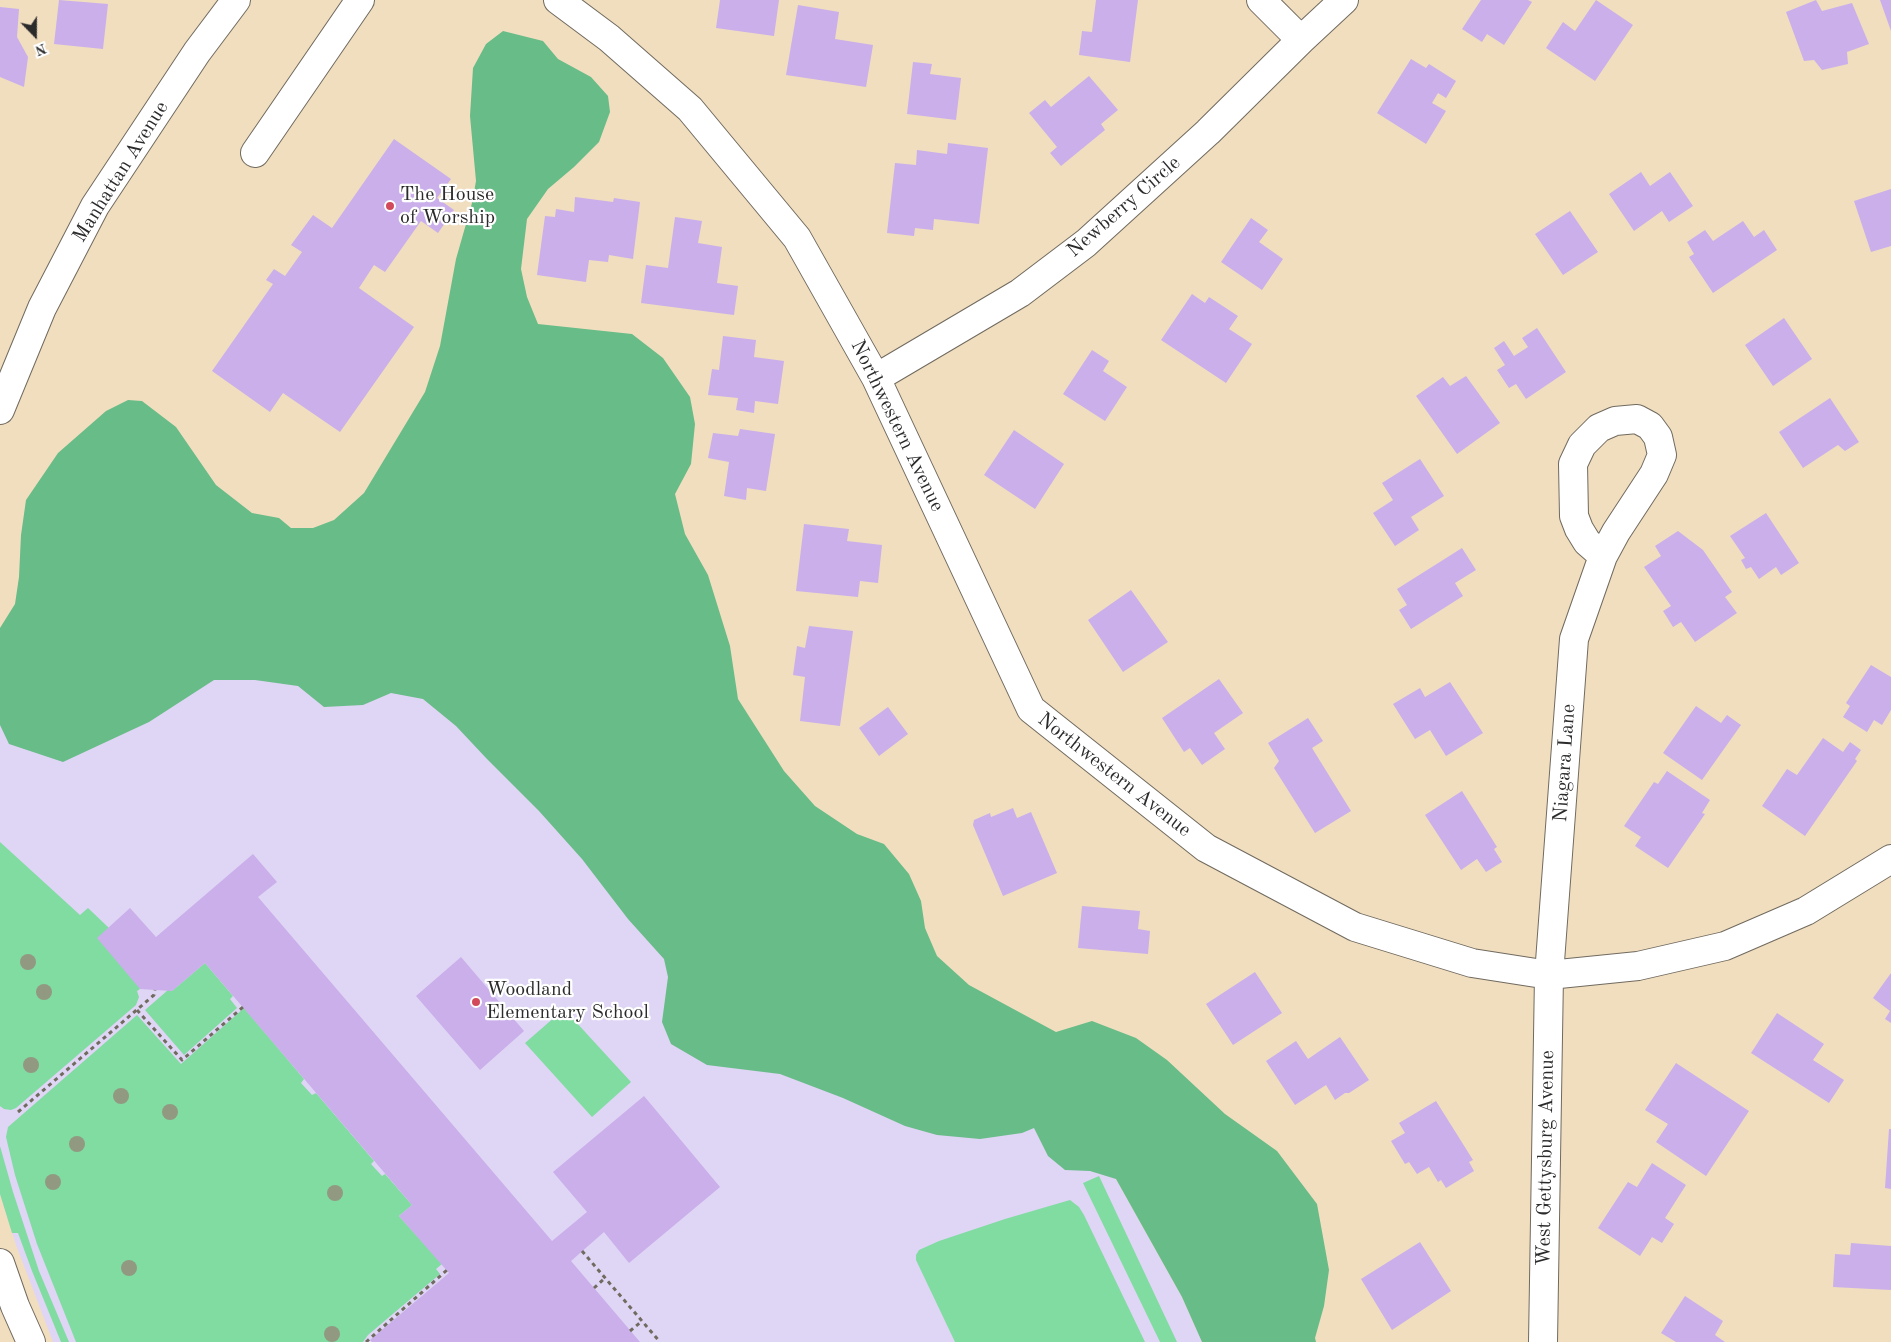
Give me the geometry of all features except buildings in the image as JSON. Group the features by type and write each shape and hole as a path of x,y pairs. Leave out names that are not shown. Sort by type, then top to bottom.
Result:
{"street":[{"name":"Manhattan Avenue","path":"0,410 42,308 95,206 198,52 236,0"},
{"path":"255,153 360,0"},
{"name":"Northwestern Avenue","path":"558,0 609,38 696,117 797,238 876,378 1031,709 1206,848 1356,927 1472,963 1549,975 1638,966 1725,946 1806,911 1891,859"},
{"path":"1261,0 1301,40"},
{"name":"Newberry Circle","path":"876,378 1020,293 1086,243 1208,132 1344,0"},
{"name":"Niagara Lane","path":"1549,975 1574,639 1603,556 1616,532 1654,474 1662,455 1658,437 1650,426 1637,418 1615,421 1599,428 1582,446 1573,464 1574,516 1579,530 1587,542 1603,556"},
{"name":"West Gettysburg Avenue","path":"1543,1342 1549,975"},
{"path":"0,1263 31,1342"}],"path":[{"path":"18,1112 154,995 155,990"},
{"path":"137,1010 182,1060 243,1007"},
{"path":"582,1251 660,1342"},
{"path":"366,1342 447,1270"},
{"path":"594,1288 605,1278"},
{"path":"630,1330 642,1321"}],"shaded area":[{"name":"Woodland Elementary School","path":"0,642 424,658 1116,1179 1182,1297 1202,1342 53,1342 16,1245 0,1194"}],"green space":[{"path":"503,31 543,41 558,59 591,77 608,96 610,112 599,142 548,189 527,219 521,269 527,297 538,324 632,334 663,358 690,397 695,424 691,464 675,494 685,534 708,575 730,646 738,699 784,771 815,806 857,834 884,844 909,874 921,901 925,928 937,956 969,985 1056,1032 1092,1021 1136,1038 1167,1060 1225,1114 1277,1151 1317,1204 1329,1270 1324,1306 1315,1338 1316,1342 1202,1342 1182,1297 1116,1179 1090,1171 1065,1170 1048,1156 1034,1128 1022,1133 980,1139 937,1135 905,1126 843,1098 780,1074 707,1065 671,1044 662,1022 668,977 664,959 628,919 582,859 539,811 456,726 423,699 391,693 363,705 324,707 298,686 255,680 214,680 149,722 63,762 9,744 0,725 0,628 15,604 26,500 58,453 106,411 128,400 142,401 176,427 216,485 252,513 279,518 291,528 313,528 334,520 364,493 425,392 440,346 456,259 472,203 476,181 470,116 473,68 486,44"},
{"path":"0,842 80,915 88,908 109,928 140,989 137,991 139,997 136,1005 16,1108 11,1110 0,1106"},
{"path":"205,963 233,996 230,999 237,1008 184,1055 145,1010 168,990 172,991"},
{"path":"244,1008 304,1079 301,1083 312,1095 316,1093 374,1161 371,1164 382,1176 385,1174 412,1205 399,1216 442,1264 436,1269 440,1274 368,1335 363,1342 76,1342 37,1244 15,1175 6,1137 8,1127 137,1015 181,1064"},
{"path":"564,1009 631,1082 592,1117 525,1043"},
{"path":"0,1146 39,1271 69,1342 61,1342 18,1233 12,1233 0,1194"},
{"path":"1099,1176 1177,1342 1160,1342 1083,1183"},
{"path":"1070,1200 1079,1207 1084,1215 1145,1342 955,1342 916,1260 919,1250 939,1241 1005,1219"}],"place":[{"name":"The House of Worship","path":"390,206"},
{"name":"Woodland Elementary School","path":"476,1002"}]}
